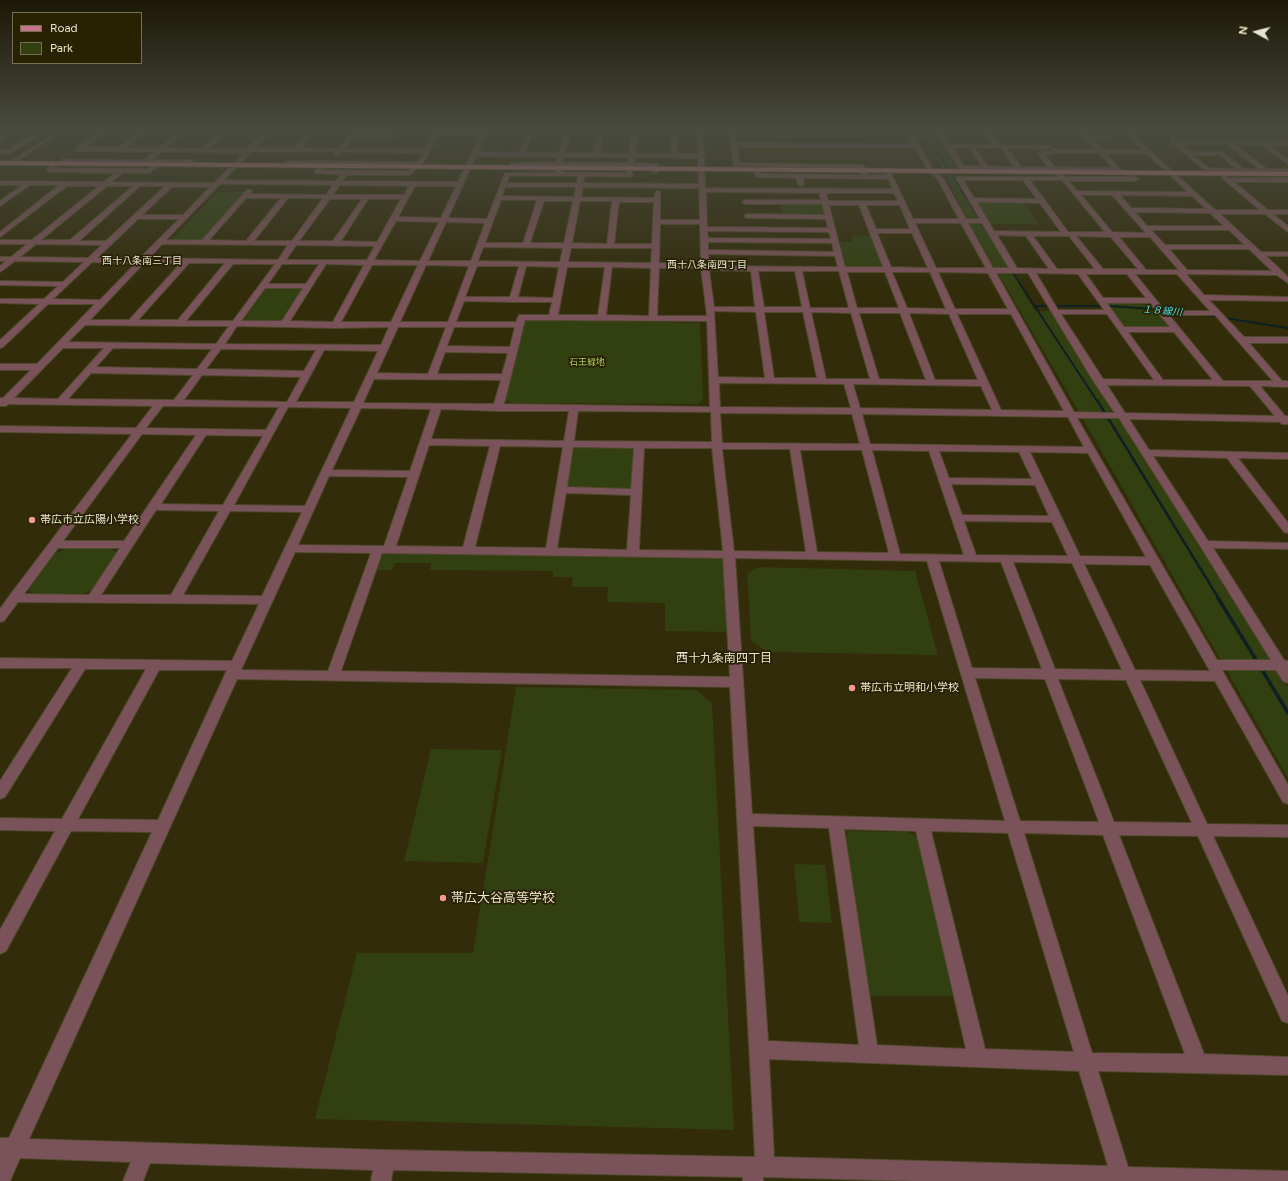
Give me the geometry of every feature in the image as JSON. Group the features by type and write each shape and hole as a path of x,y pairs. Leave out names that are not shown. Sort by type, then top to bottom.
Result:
{"street":[{"path":"0,204 29,183"},
{"path":"0,235 66,183"},
{"path":"70,183 252,183"},
{"path":"204,242 256,183"},
{"path":"177,403 337,183"},
{"path":"0,1180 7,1148 163,826 459,184 346,183"},
{"path":"702,183 717,445 729,554 759,1050 756,1172"},
{"path":"801,183 803,190"},
{"path":"893,183 998,413"},
{"path":"943,183 1153,561 1214,664 1288,798"},
{"path":"962,183 1014,270"},
{"path":"1029,183 1100,271"},
{"path":"1066,183 1144,272"},
{"path":"1183,183 1288,281"},
{"path":"1232,183 1288,230"},
{"path":"0,270 105,184"},
{"path":"73,242 139,184"},
{"path":"0,345 171,184"},
{"path":"2,403 217,184"},
{"path":"335,325 413,184"},
{"path":"432,376 482,245 502,185 658,186 744,190 896,191"},
{"path":"553,317 579,186"},
{"path":"653,318 658,186"},
{"path":"946,189 965,190"},
{"path":"744,190 749,230"},
{"path":"822,191 834,241 875,382"},
{"path":"1075,193 1194,194"},
{"path":"1114,193 1162,247 1217,314 1284,384"},
{"path":"245,196 406,197"},
{"path":"249,242 286,196"},
{"path":"336,243 366,197"},
{"path":"498,198 657,200"},
{"path":"526,245 541,199"},
{"path":"610,246 616,199"},
{"path":"972,200 1042,201"},
{"path":"745,202 902,203"},
{"path":"777,202 780,216"},
{"path":"862,203 931,382"},
{"path":"1129,210 1288,212"},
{"path":"747,216 829,217"},
{"path":"137,217 185,217"},
{"path":"393,219 490,221"},
{"path":"910,221 984,221"},
{"path":"656,222 704,236 838,254"},
{"path":"1145,228 1231,228"},
{"path":"704,236 749,230 832,230"},
{"path":"873,231 914,231"},
{"path":"992,233 1151,235"},
{"path":"1028,234 1055,271"},
{"path":"704,236 834,241"},
{"path":"0,242 110,243"},
{"path":"161,242 380,244"},
{"path":"482,245 656,246"},
{"path":"1162,247 1252,248"},
{"path":"1259,254 1288,254"},
{"path":"0,259 655,265 888,270 1279,273"},
{"path":"132,322 187,261"},
{"path":"180,323 231,261"},
{"path":"284,324 324,262"},
{"path":"514,300 523,264"},
{"path":"602,318 609,265"},
{"path":"754,268 770,380"},
{"path":"798,269 822,381"},
{"path":"1031,271 1099,382 1284,665 1288,678"},
{"path":"1080,271 1160,382"},
{"path":"1130,272 1220,383"},
{"path":"0,283 65,284"},
{"path":"262,286 308,286"},
{"path":"1202,297 1288,299"},
{"path":"460,300 556,300"},
{"path":"1101,300 1153,300"},
{"path":"2,303 102,302"},
{"path":"498,408 522,317 653,318 760,310 1014,312"},
{"path":"1055,312 1110,312"},
{"path":"1162,313 1217,314"},
{"path":"82,322 335,325 520,325"},
{"path":"1122,329 1176,330"},
{"path":"1242,340 1288,340"},
{"path":"61,344 383,348"},
{"path":"60,402 110,345"},
{"path":"174,600 226,508 307,374 321,348"},
{"path":"443,349 514,350"},
{"path":"0,367 38,367"},
{"path":"89,370 307,374"},
{"path":"371,376 506,377"},
{"path":"714,380 984,383"},
{"path":"848,381 895,556"},
{"path":"1099,382 1284,384"},
{"path":"1252,383 1285,419 1288,426"},
{"path":"2,403 60,402 357,405 498,408 998,413 1285,419"},
{"path":"0,618 160,403"},
{"path":"333,676 414,474 437,406"},
{"path":"552,551 567,443 574,408"},
{"path":"0,429 270,433"},
{"path":"92,599 203,432"},
{"path":"425,442 1092,450"},
{"path":"468,551 496,442"},
{"path":"633,553 639,444"},
{"path":"794,446 812,555"},
{"path":"933,448 971,558"},
{"path":"1022,449 1131,675 1288,1015"},
{"path":"1146,453 1288,456"},
{"path":"1230,455 1288,530"},
{"path":"326,473 414,474"},
{"path":"944,481 1038,482"},
{"path":"560,490 636,492"},
{"path":"153,507 310,509"},
{"path":"957,518 1055,519"},
{"path":"54,544 127,545"},
{"path":"1205,544 1288,546"},
{"path":"292,548 1153,561"},
{"path":"932,557 1121,1179"},
{"path":"1004,558 1050,674 1198,1063"},
{"path":"14,598 267,600"},
{"path":"0,675 4,663 154,666 333,676 737,682"},
{"path":"1214,664 1284,665"},
{"path":"0,793 81,665"},
{"path":"0,946 154,666"},
{"path":"968,673 1220,676"},
{"path":"745,820 1015,827 1288,831"},
{"path":"836,823 869,1054"},
{"path":"0,824 163,826"},
{"path":"922,825 978,1059"},
{"path":"759,1050 978,1059 1288,1066"},
{"path":"7,1148 756,1172 1288,1181"},
{"path":"133,1181 144,1153"},
{"path":"381,1181 385,1160"}],"green space":[{"path":"949,183 959,183 1035,311 1052,311 1288,687 1288,778 1085,422 968,222"},
{"path":"217,192 245,192 205,238 199,241 175,240 173,238"},
{"path":"979,201 1023,202 1038,224 990,224 977,203"},
{"path":"784,203 819,203 822,204 825,214 783,214 781,205"},
{"path":"852,235 872,236 883,265 880,267 846,266 839,242 853,242"},
{"path":"267,287 303,289 285,319 279,323 243,322 242,321 263,289"},
{"path":"1107,303 1152,303 1172,327 1125,328"},
{"name":"石王緑地","path":"529,319 700,323 703,400 698,404 511,403 505,399 524,322"},
{"path":"576,446 630,446 635,449 633,486 628,489 567,489 571,448"},
{"path":"65,549 111,549 118,553 95,588 84,594 33,594 29,589 54,554"},
{"path":"383,553 718,557 723,559 727,632 665,631 665,603 607,602 608,587 572,587 573,577 553,577 553,571 430,570 431,563 395,563 392,570 377,570"},
{"path":"759,567 915,571 938,655 768,652 751,641 747,573"},
{"path":"516,687 696,690 712,703 734,1130 315,1119 357,953 473,953"},
{"path":"431,749 502,750 483,863 404,861"},
{"path":"848,831 908,832 921,838 952,996 866,996 844,840"},
{"path":"794,864 825,865 832,923 799,922"}],"waterway":[{"path":"957,183 992,240"},
{"path":"1011,270 1035,306"},
{"name":"１８線川","path":"1035,306 1110,306 1178,311"},
{"path":"1035,306 1097,401"},
{"name":"１８線川","path":"1206,315 1288,328"},
{"path":"1097,400 1219,599"},
{"path":"1218,598 1258,663"},
{"path":"1261,668 1288,713"}],"place":[{"name":"帯広市立広陽小学校","path":"32,520"},
{"name":"帯広市立明和小学校","path":"852,688"},
{"name":"帯広大谷高等学校","path":"443,898"}],"district":[{"name":"西十八条南三丁目","path":"142,261"},
{"name":"西十八条南四丁目","path":"707,265"},
{"name":"西十九条南四丁目","path":"724,658"}]}
